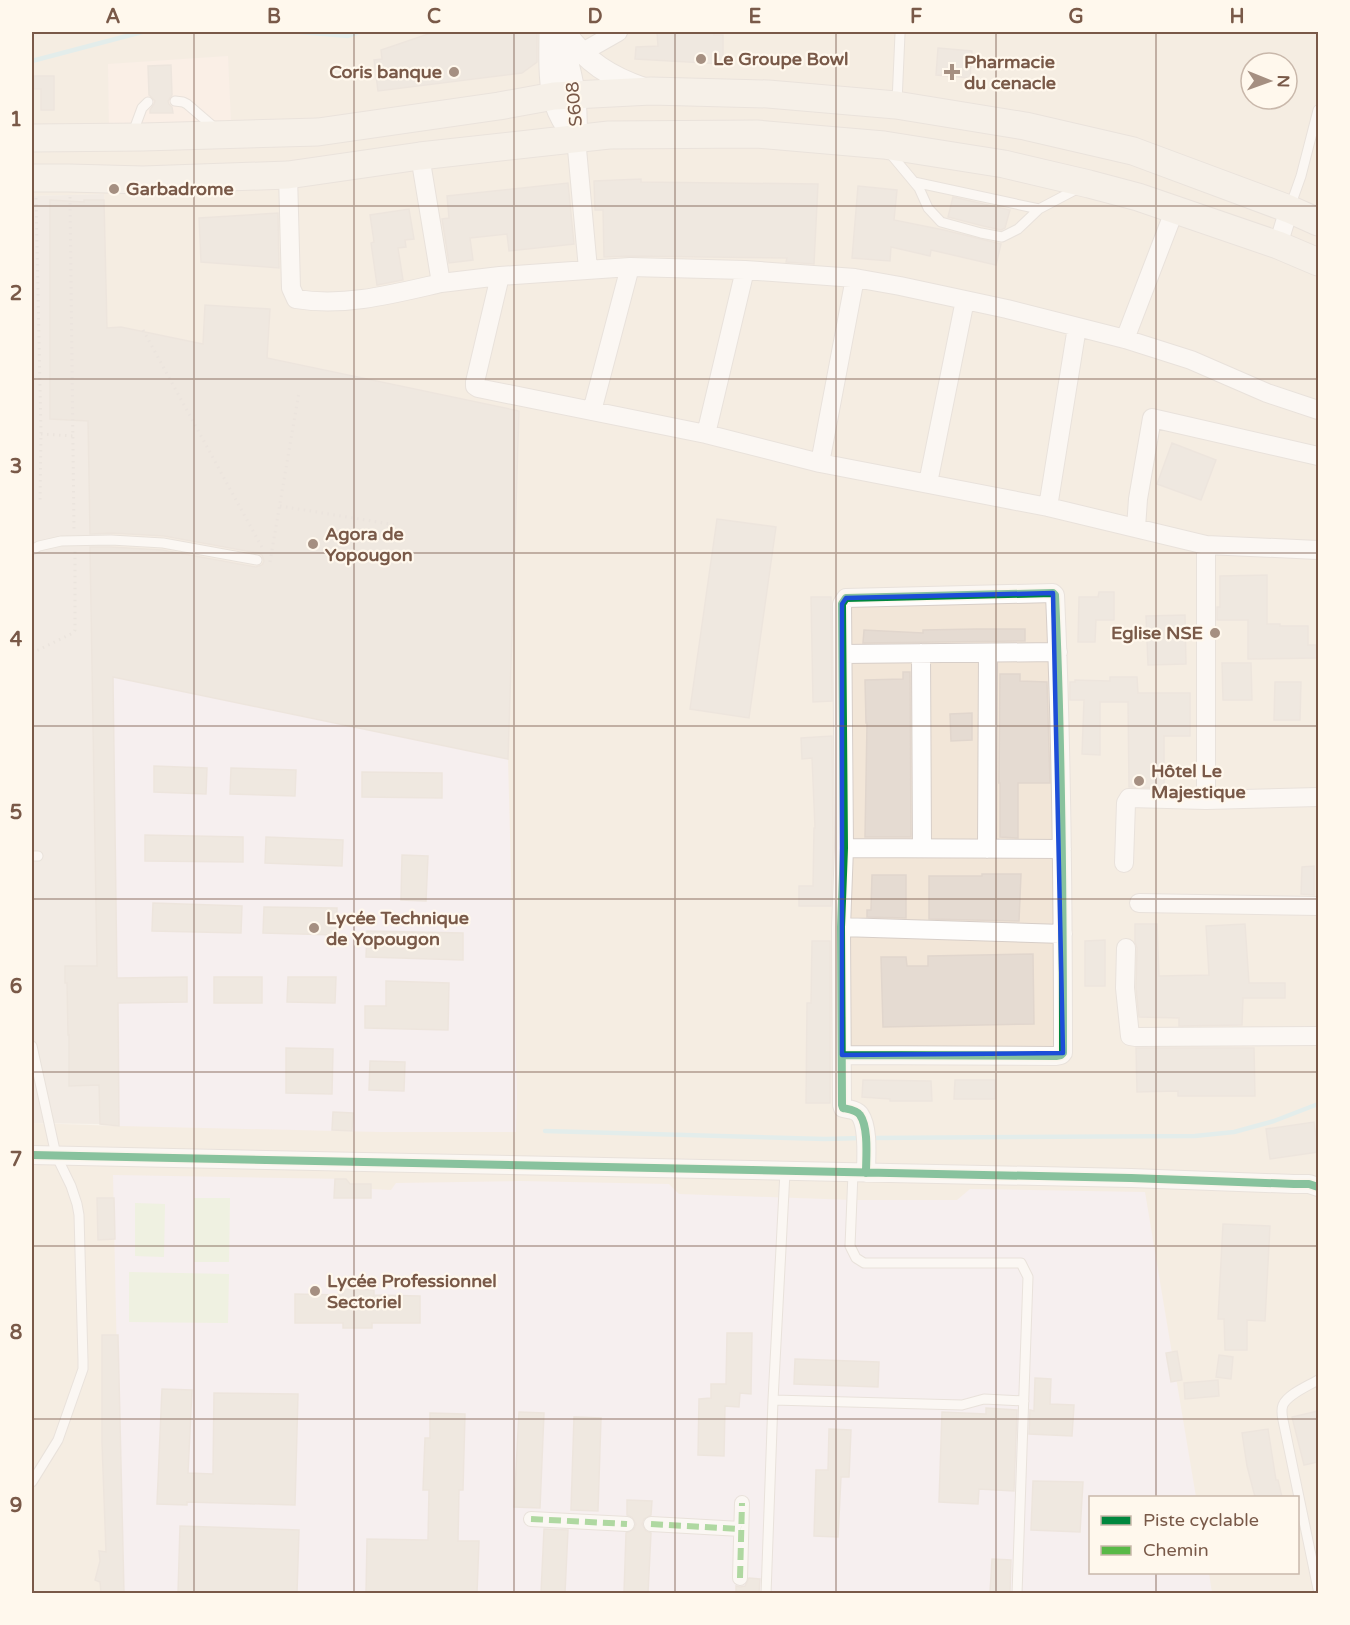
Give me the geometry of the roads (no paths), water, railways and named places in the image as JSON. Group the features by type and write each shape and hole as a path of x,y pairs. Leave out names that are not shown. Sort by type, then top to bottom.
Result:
{"main road":[{"path":"32,138 318,132 565,95 651,91 768,94 896,105 1025,126 1133,151 1290,209 1318,222"},
{"path":"34,178 143,180 288,175 420,156 609,135 757,134 884,145 1004,164 1089,184 1175,209 1278,245 1318,262"},
{"path":"137,137 143,180"}],"street":[{"name":"S608","path":"550,32 550,75 565,95"},
{"name":"S608","path":"558,32 567,58 561,118 576,138"},
{"name":"S608","path":"565,32 581,53 597,66 620,80 651,91"},
{"path":"581,53 618,32"},
{"path":"576,138 588,269"},
{"path":"420,156 441,283"},
{"path":"288,175 291,288 296,299 321,301 378,298 441,283 500,276 630,267 745,270 855,278 1007,309 1125,339 1191,360 1267,393 1318,410"},
{"path":"1125,339 1175,209"},
{"path":"1278,245 1290,209"},
{"path":"592,411 630,267"},
{"path":"706,434 745,270"},
{"path":"500,276 475,386 478,388 706,434 820,463 1047,507 1206,545 1318,550"},
{"path":"820,463 855,278"},
{"path":"928,483 965,300"},
{"path":"1047,507 1077,327"},
{"path":"1136,528 1138,500 1152,418 1318,456"},
{"path":"1206,545 1206,800"},
{"path":"842,1055 1061,1055 1063,1053 1058,652 1055,596 1051,592 846,598 842,604 844,848 842,927 842,1055 842,1107 859,1113 866,1139 860,1173"},
{"path":"843,654 1058,652"},
{"path":"921,653 922,848"},
{"path":"987,849 988,653"},
{"path":"1124,863 1126,803 1129,798 1206,800 1318,797"},
{"path":"844,848 1062,849"},
{"path":"1139,903 1318,906"},
{"path":"842,927 1063,934"},
{"path":"1126,948 1125,988 1130,1036 1318,1035"},
{"path":"32,1155 1142,1179 1302,1184 1318,1187"},
{"path":"740,1578 742,1503"},
{"path":"531,1519 627,1524"},
{"path":"651,1524 741,1529"}],"lane":[{"path":"896,105 900,34"},
{"path":"175,101 187,104 223,135"},
{"path":"137,137 142,108 148,102"},
{"path":"1290,209 1318,110"},
{"path":"884,145 919,188 928,208 941,222 1002,237 1018,228 1038,208 1089,184"},
{"path":"914,182 1038,208"},
{"path":"32,550 61,541 111,540 163,543 257,560"},
{"path":"32,1046 56,1155 71,1186 79,1215 83,1369 57,1440 32,1482"},
{"path":"766,1593 785,1172"},
{"path":"860,1173 850,1246 856,1258 864,1263 1021,1263 1028,1277 1017,1593"},
{"path":"1298,1496 1282,1420 1282,1410 1291,1396 1318,1380"},
{"path":"773,1400 962,1405 984,1399 1024,1401"},
{"path":"1299,1500 1318,1589"}],"waterway":[{"path":"32,61 142,32"},
{"path":"300,32 348,36 359,32"},
{"path":"870,1138 1195,1136 1234,1132 1274,1121 1318,1104"},
{"path":"545,1131 825,1139 862,1138"}],"place":[{"name":"Le Groupe Bowl","path":"701,59"},
{"name":"Coris banque","path":"454,72"},
{"name":"Pharmacie du cenacle","path":"952,72"},
{"name":"Garbadrome","path":"114,189"},
{"name":"Agora de Yopougon","path":"313,544"},
{"name":"Eglise NSE","path":"1215,633"},
{"name":"Hôtel Le Majestique","path":"1139,781"},
{"name":"Lycée Technique de Yopougon","path":"314,928"},
{"name":"Lycée Professionnel Sectoriel","path":"315,1291"}]}
